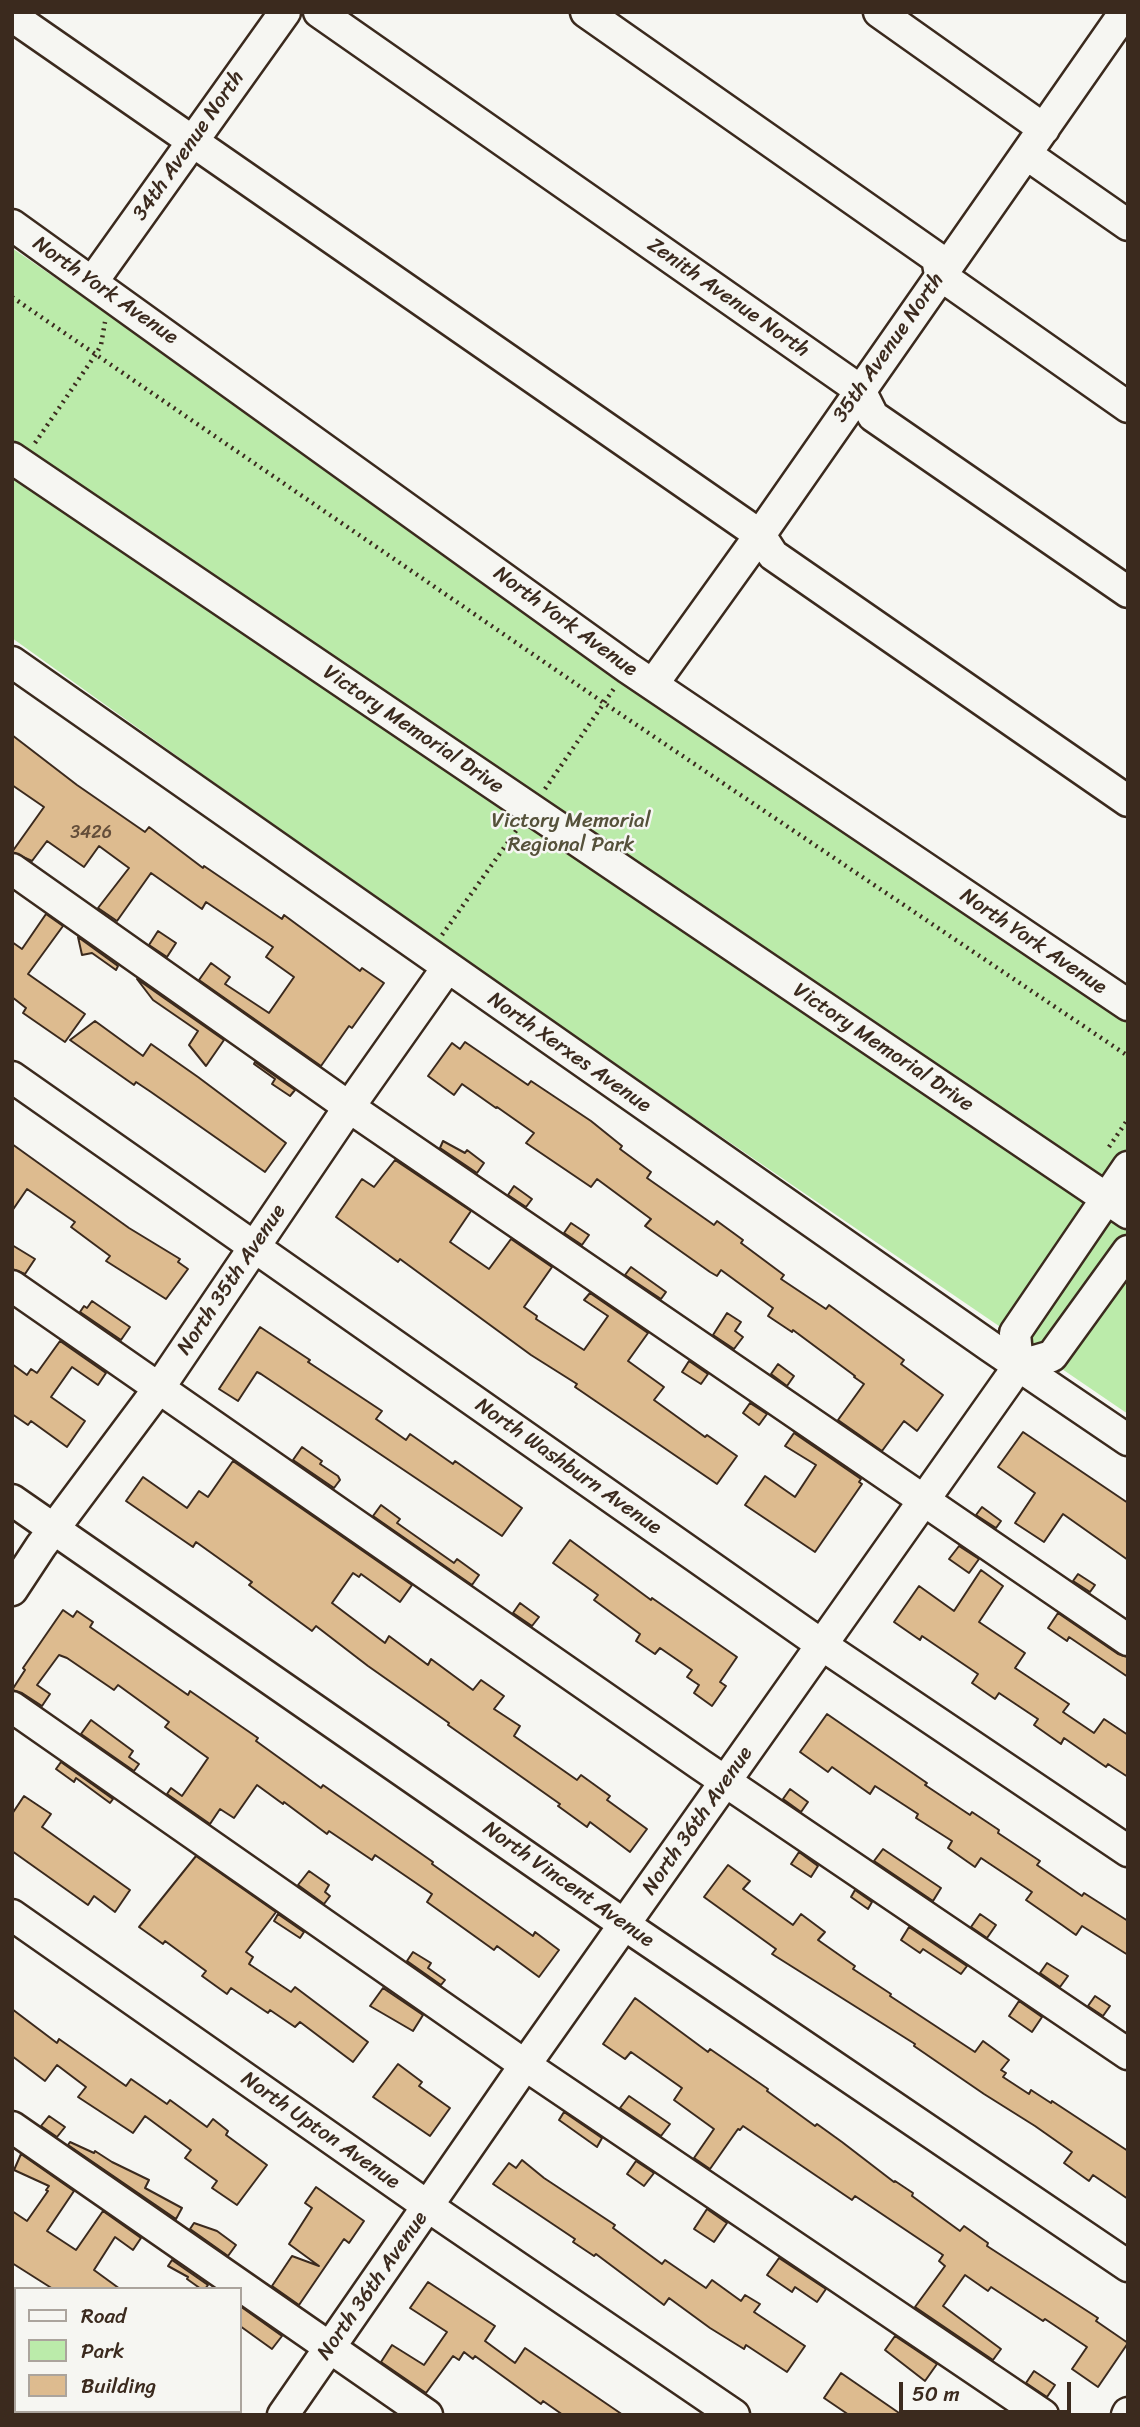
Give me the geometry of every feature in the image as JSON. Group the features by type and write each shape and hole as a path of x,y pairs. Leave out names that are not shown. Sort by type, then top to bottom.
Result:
{"street":[{"name":"34th Avenue North","path":"102,287 192,141 285,12"},
{"name":"Zenith Avenue North","path":"319,12 860,390 873,416 1128,592"},
{"path":"586,12 937,258 940,275 1128,407"},
{"path":"879,12 1044,129"},
{"path":"12,16 760,535 773,555 1128,801"},
{"name":"35th Avenue North","path":"653,684 1044,129 1122,26"},
{"path":"1027,154 1128,225"},
{"name":"North York Avenue","path":"12,225 102,287 628,668 1128,1005"},
{"name":"Victory Memorial Drive","path":"21,454 1117,1206"},
{"name":"North Xerxes Avenue","path":"12,662 441,956 1018,1366 1128,1440"},
{"path":"12,869 349,1107 1128,1640"},
{"name":"North 35th Avenue","path":"12,1590 159,1388 349,1107 441,956"},
{"name":"North Washburn Avenue","path":"12,1077 822,1645 1128,1851"},
{"path":"1128,1167 1117,1206 1015,1332 1018,1366 1052,1356 1128,1251"},
{"path":"12,1286 725,1781 1128,2054"},
{"name":"North 36th Avenue","path":"283,2415 525,2065 1018,1366"},
{"name":"North Vincent Avenue","path":"12,1500 625,1925 1128,2266"},
{"path":"12,1707 525,2065 1043,2415"},
{"name":"North Upton Avenue","path":"12,1915 428,2206 734,2415"},
{"path":"12,2127 242,2287"},
{"path":"242,2287 427,2415"}],"path":[{"path":"21,454 96,354 100,345 102,287"},
{"path":"12,297 604,703 1128,1056"},
{"path":"539,797 628,668"},
{"path":"441,956 523,821"}],"green space":[{"name":"Victory Memorial Regional Park","path":"12,248 1128,1017 1128,1414 458,957 12,638"}],"building":[{"path":"12,735 145,832 149,827 203,868 204,866 282,919 284,915 360,971 362,968 384,983 321,1066 199,980 211,963 230,977 225,984 269,1013 294,977 266,957 273,947 206,902 202,909 151,873 117,921 98,908 129,868 99,846 84,867 47,841 32,861 12,852 44,807 12,785"},
{"path":"46,914 63,926 28,974 85,1014 65,1042 23,1013 26,1008 12,997 12,942 22,949"},
{"path":"158,931 176,943 167,957 149,945"},
{"path":"78,937 118,966 116,970 92,953 82,955"},
{"path":"137,979 224,1040 206,1066 189,1045 198,1031 153,1000"},
{"path":"95,1021 143,1056 151,1044 286,1143 265,1172 151,1092 136,1082 134,1085 70,1040"},
{"path":"465,1042 528,1085 531,1081 591,1121 622,1146 620,1149 651,1172 647,1178 714,1225 717,1221 784,1275 781,1279 826,1309 829,1305 904,1360 901,1364 943,1395 917,1431 904,1421 882,1451 838,1420 864,1384 855,1376 793,1330 792,1332 768,1316 773,1308 721,1270 717,1276 710,1272 645,1226 651,1219 597,1179 591,1187 526,1143 534,1133 497,1107 462,1084 454,1095 428,1076 452,1043 460,1049"},
{"path":"255,1062 295,1090 290,1096 272,1084 275,1079 254,1064"},
{"path":"443,1141 465,1153 467,1150 484,1163 477,1173 440,1148"},
{"path":"12,1144 129,1228 180,1259 178,1262 188,1269 166,1299 106,1261 110,1256 71,1227 75,1222 27,1189 12,1211"},
{"path":"395,1160 471,1211 450,1242 489,1269 511,1239 552,1267 524,1307 537,1316 536,1319 584,1350 608,1316 584,1300 590,1293 648,1333 628,1361 664,1387 654,1400 705,1437 707,1435 737,1456 717,1484 575,1387 577,1384 531,1355 400,1259 398,1262 336,1217 362,1179 374,1187"},
{"path":"514,1186 532,1199 526,1207 508,1195"},
{"path":"571,1223 589,1235 582,1245 564,1233"},
{"path":"12,1245 35,1259 25,1274 12,1269"},
{"path":"631,1267 666,1292 661,1299 625,1275"},
{"path":"92,1301 130,1327 121,1340 80,1312"},
{"path":"727,1313 741,1322 735,1331 743,1337 734,1349 713,1335"},
{"path":"260,1327 382,1411 376,1419 406,1440 410,1434 453,1464 455,1461 522,1508 502,1536 261,1374 257,1372 238,1401 219,1389"},
{"path":"60,1341 106,1373 98,1385 72,1367 51,1397 85,1421 67,1447 31,1421 28,1425 12,1414 12,1364 27,1375 31,1369 37,1373"},
{"path":"689,1361 708,1374 701,1384 682,1372"},
{"path":"778,1364 794,1376 787,1386 771,1374"},
{"path":"750,1403 767,1414 759,1425 743,1413"},
{"path":"1023,1432 1128,1503 1128,1560 1063,1514 1044,1542 1015,1523 1035,1493 998,1467"},
{"path":"794,1433 861,1479 859,1482 862,1484 815,1552 745,1505 765,1476 795,1497 816,1465 785,1446"},
{"path":"302,1447 338,1476 340,1480 334,1488 293,1460"},
{"path":"233,1461 412,1585 400,1602 361,1574 359,1577 353,1573 332,1603 385,1643 389,1636 428,1665 431,1659 473,1690 481,1680 504,1696 494,1709 520,1726 514,1736 577,1780 581,1775 610,1796 607,1800 647,1829 630,1852 590,1822 587,1827 558,1806 560,1804 448,1725 449,1723 316,1626 312,1631 249,1585 252,1582 196,1542 193,1547 126,1501 143,1477 187,1508 199,1491 208,1497"},
{"path":"381,1505 400,1519 397,1523 454,1563 457,1559 479,1575 472,1585 373,1516"},
{"path":"982,1507 1001,1521 996,1528 976,1515"},
{"path":"570,1540 651,1600 652,1598 737,1657 720,1682 726,1686 712,1706 694,1693 699,1685 687,1677 692,1670 660,1648 655,1654 636,1641 640,1634 594,1600 598,1595 553,1563"},
{"path":"959,1546 979,1559 969,1573 949,1559"},
{"path":"981,1570 1003,1586 979,1622 1025,1653 1015,1668 1069,1704 1063,1712 1094,1733 1104,1719 1128,1735 1128,1777 1108,1764 1106,1767 1064,1738 1061,1744 1034,1725 1038,1719 999,1693 995,1699 972,1683 978,1674 922,1636 920,1640 894,1622 919,1586 954,1611"},
{"path":"1078,1574 1095,1585 1090,1592 1073,1581"},
{"path":"520,1603 539,1617 532,1626 513,1613"},
{"path":"63,1610 73,1617 77,1611 93,1622 90,1627 188,1695 190,1691 258,1738 256,1741 321,1788 323,1785 533,1936 535,1932 559,1950 539,1977 497,1946 494,1950 427,1902 432,1894 375,1855 372,1860 329,1831 327,1834 257,1785 234,1818 220,1809 210,1824 167,1794 171,1788 182,1796 208,1758 165,1727 169,1722 118,1685 114,1690 67,1658 59,1655 37,1685 50,1694 42,1706 12,1690 25,1670 23,1668"},
{"path":"1058,1613 1118,1654 1128,1657 1128,1677 1069,1637 1067,1641 1048,1628"},
{"path":"827,1714 927,1783 925,1785 970,1815 972,1812 999,1830 998,1833 1040,1861 1037,1865 1082,1896 1084,1893 1128,1921 1128,1955 1082,1926 1076,1935 1026,1900 1032,1892 981,1858 975,1867 948,1848 952,1841 916,1818 918,1814 875,1786 870,1794 832,1767 828,1772 800,1752"},
{"path":"91,1720 133,1751 129,1757 139,1764 134,1771 81,1734"},
{"path":"61,1762 113,1799 110,1803 76,1778 74,1782 56,1769"},
{"path":"790,1789 808,1802 801,1812 783,1799"},
{"path":"24,1796 51,1814 42,1827 130,1890 115,1912 94,1896 88,1905 12,1851 12,1814"},
{"path":"883,1849 941,1888 933,1901 874,1861"},
{"path":"799,1852 818,1866 811,1877 791,1864"},
{"path":"196,1856 276,1912 246,1952 253,1957 249,1964 291,1992 295,1987 368,2042 353,2062 300,2022 295,2027 231,1988 227,1994 202,1976 206,1971 165,1941 163,1944 139,1927"},
{"path":"728,1865 750,1881 743,1889 793,1925 801,1914 825,1932 818,1940 855,1966 853,1969 891,1994 890,1996 975,2052 983,2041 1009,2060 1001,2070 1006,2073 1003,2077 1029,2094 1031,2090 1051,2103 1052,2101 1128,2151 1128,2199 1093,2175 1089,2181 1064,2163 1072,2152 1035,2126 984,2094 914,2046 915,2044 772,1954 776,1949 704,1897"},
{"path":"309,1871 329,1885 325,1892 330,1896 324,1904 298,1885"},
{"path":"855,1890 872,1902 868,1909 851,1897"},
{"path":"278,1914 304,1932 300,1938 274,1921"},
{"path":"980,1914 996,1925 987,1938 971,1927"},
{"path":"909,1927 967,1966 961,1974 923,1949 920,1953 901,1940"},
{"path":"413,1952 431,1963 428,1968 445,1980 441,1985 407,1961"},
{"path":"1047,1963 1068,1976 1060,1987 1040,1973"},
{"path":"383,1988 423,2015 413,2031 370,2006"},
{"path":"1095,1996 1110,2006 1103,2016 1088,2006"},
{"path":"635,1998 708,2052 710,2049 815,2126 817,2124 894,2182 913,2193 912,2196 960,2231 964,2226 988,2243 987,2246 1098,2318 1096,2321 1128,2343 1098,2387 1072,2369 1087,2347 991,2287 988,2291 965,2275 943,2306 1001,2349 993,2360 915,2307 945,2266 939,2261 943,2255 855,2196 852,2200 743,2126 738,2129 710,2169 694,2158 714,2129 674,2100 682,2088 631,2052 625,2059 603,2044"},
{"path":"1019,2001 1042,2017 1032,2032 1009,2016"},
{"path":"12,2009 57,2043 59,2039 126,2086 131,2079 167,2104 170,2100 207,2127 213,2119 228,2131 226,2135 267,2165 237,2205 212,2188 217,2181 185,2158 191,2150 145,2116 133,2133 78,2097 86,2087 57,2065 45,2081 12,2056"},
{"path":"398,2064 422,2082 419,2086 450,2108 430,2136 373,2097"},
{"path":"629,2096 670,2124 661,2136 620,2108"},
{"path":"564,2112 602,2138 597,2147 559,2120"},
{"path":"49,2116 65,2127 57,2137 41,2126"},
{"path":"70,2142 94,2153 95,2151 149,2180 145,2188 182,2208 176,2219 68,2145"},
{"path":"21,2154 74,2191 47,2231 76,2250 103,2211 141,2238 133,2250 115,2237 94,2270 117,2287 50,2287 12,2263 12,2211 27,2221 49,2186 14,2170"},
{"path":"522,2160 544,2178 615,2225 613,2228 662,2264 665,2260 706,2288 712,2280 741,2301 745,2295 760,2304 754,2312 805,2346 787,2372 746,2345 744,2349 710,2328 669,2298 664,2305 596,2254 594,2256 573,2242 575,2239 493,2184 509,2163 516,2168"},
{"path":"636,2161 654,2173 644,2186 627,2174"},
{"path":"316,2187 364,2221 349,2243 344,2239 299,2305 272,2286 292,2256 319,2266 289,2244 312,2208 305,2203"},
{"path":"707,2209 727,2223 714,2242 694,2229"},
{"path":"194,2223 217,2231 236,2245 228,2256 190,2229"},
{"path":"779,2258 826,2289 817,2302 795,2287 792,2292 767,2275"},
{"path":"172,2260 208,2285 198,2287 187,2279 188,2277 168,2266"},
{"path":"428,2282 495,2326 485,2341 515,2363 525,2348 623,2415 563,2415 543,2401 541,2404 475,2356 473,2359 464,2352 459,2360 453,2356 426,2393 381,2362 392,2345 424,2365 447,2332 410,2308"},
{"path":"242,2307 282,2336 272,2349 242,2327"},
{"path":"895,2336 937,2364 925,2381 885,2350"},
{"path":"1034,2371 1055,2385 1047,2397 1026,2383"},
{"path":"841,2373 902,2415 849,2415 824,2398"}]}
